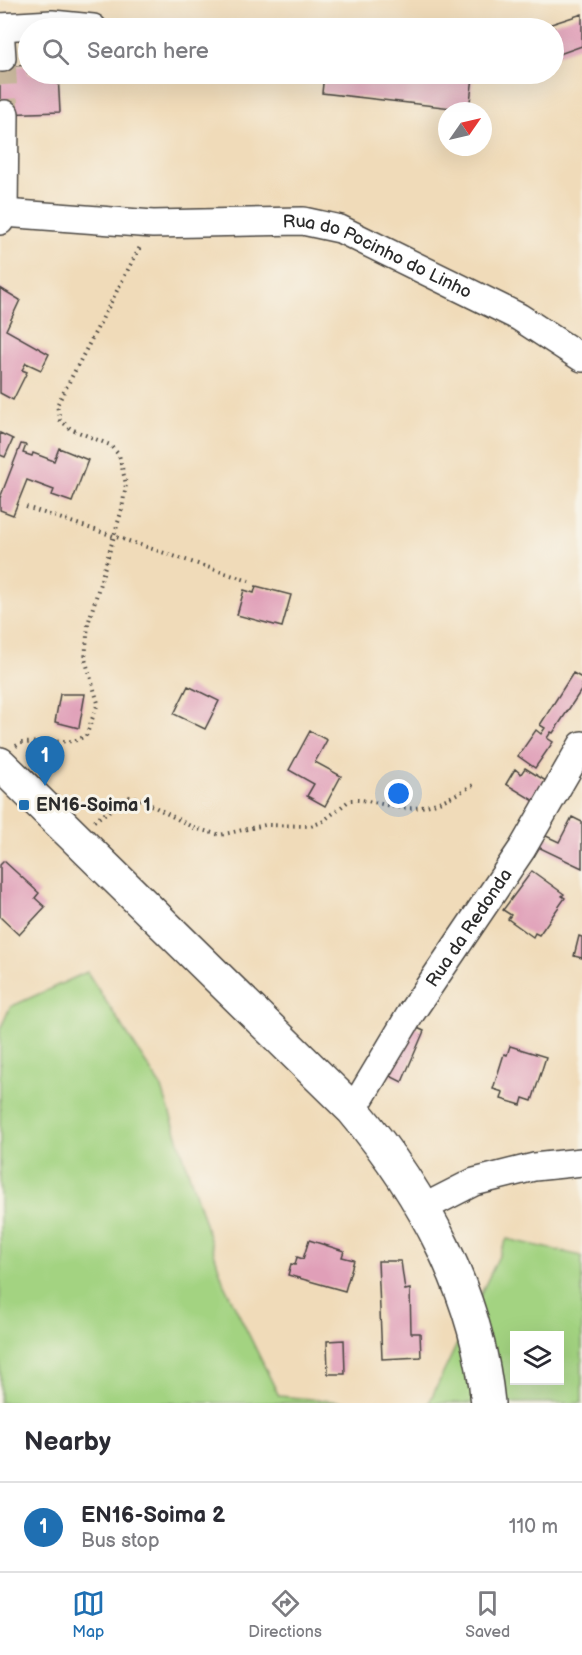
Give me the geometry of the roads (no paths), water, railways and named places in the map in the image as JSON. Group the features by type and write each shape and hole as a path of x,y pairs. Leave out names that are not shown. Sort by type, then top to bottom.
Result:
{"main road":[{"path":"7,769 353,1110 386,1150 423,1208 458,1279 476,1341 488,1403"}],"street":[{"path":"2,58 0,27 18,26"},
{"path":"2,217 4,114"},
{"name":"Rua do Pocinho do Linho","path":"2,217 153,224 303,221 340,229 519,317 582,357"},
{"name":"Rua da Redonda","path":"353,1110 411,1013 522,849 582,745"},
{"path":"423,1208 474,1182 534,1167 582,1162"}],"tunnel":[{"path":"2,58 5,114"}],"place":[{"name":"EN16-Soima 2","path":"45,786"},
{"name":"EN16-Soima 1","path":"24,805"}]}
